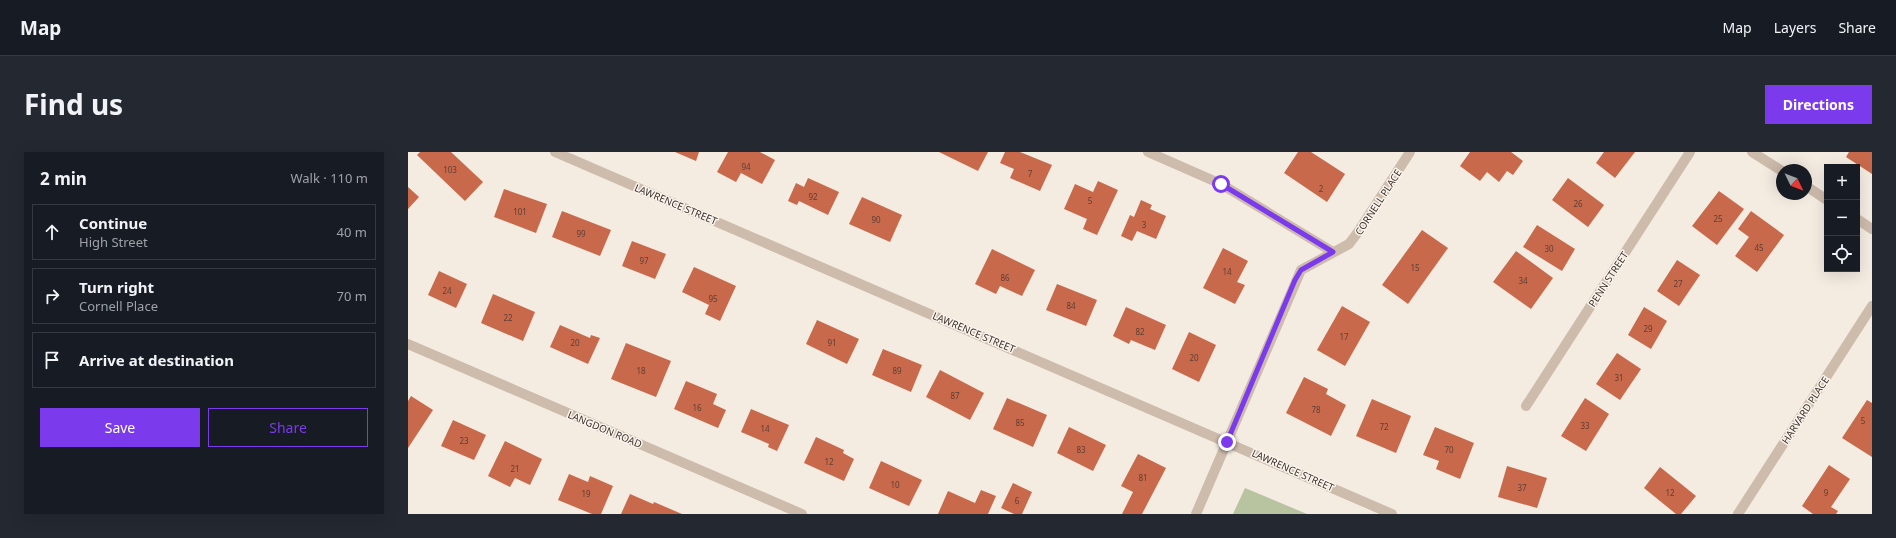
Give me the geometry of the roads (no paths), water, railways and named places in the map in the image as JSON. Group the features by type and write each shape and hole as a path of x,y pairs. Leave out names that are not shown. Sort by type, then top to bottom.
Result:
{"street":[{"name":"LAWRENCE STREET","path":"555,152 1392,514"},
{"path":"1148,152 1221,184 1333,252"},
{"name":"CORNELL PLACE","path":"1196,514 1295,280 1301,270 1349,244 1410,152"},
{"name":"PENN STREET","path":"1526,406 1690,152"},
{"path":"1752,152 1776,167"},
{"path":"1812,190 1824,198"},
{"path":"1860,221 1872,229"},
{"name":"HARVARD PLACE","path":"1738,514 1872,306"},
{"name":"LANGDON ROAD","path":"408,344 802,514"}]}
